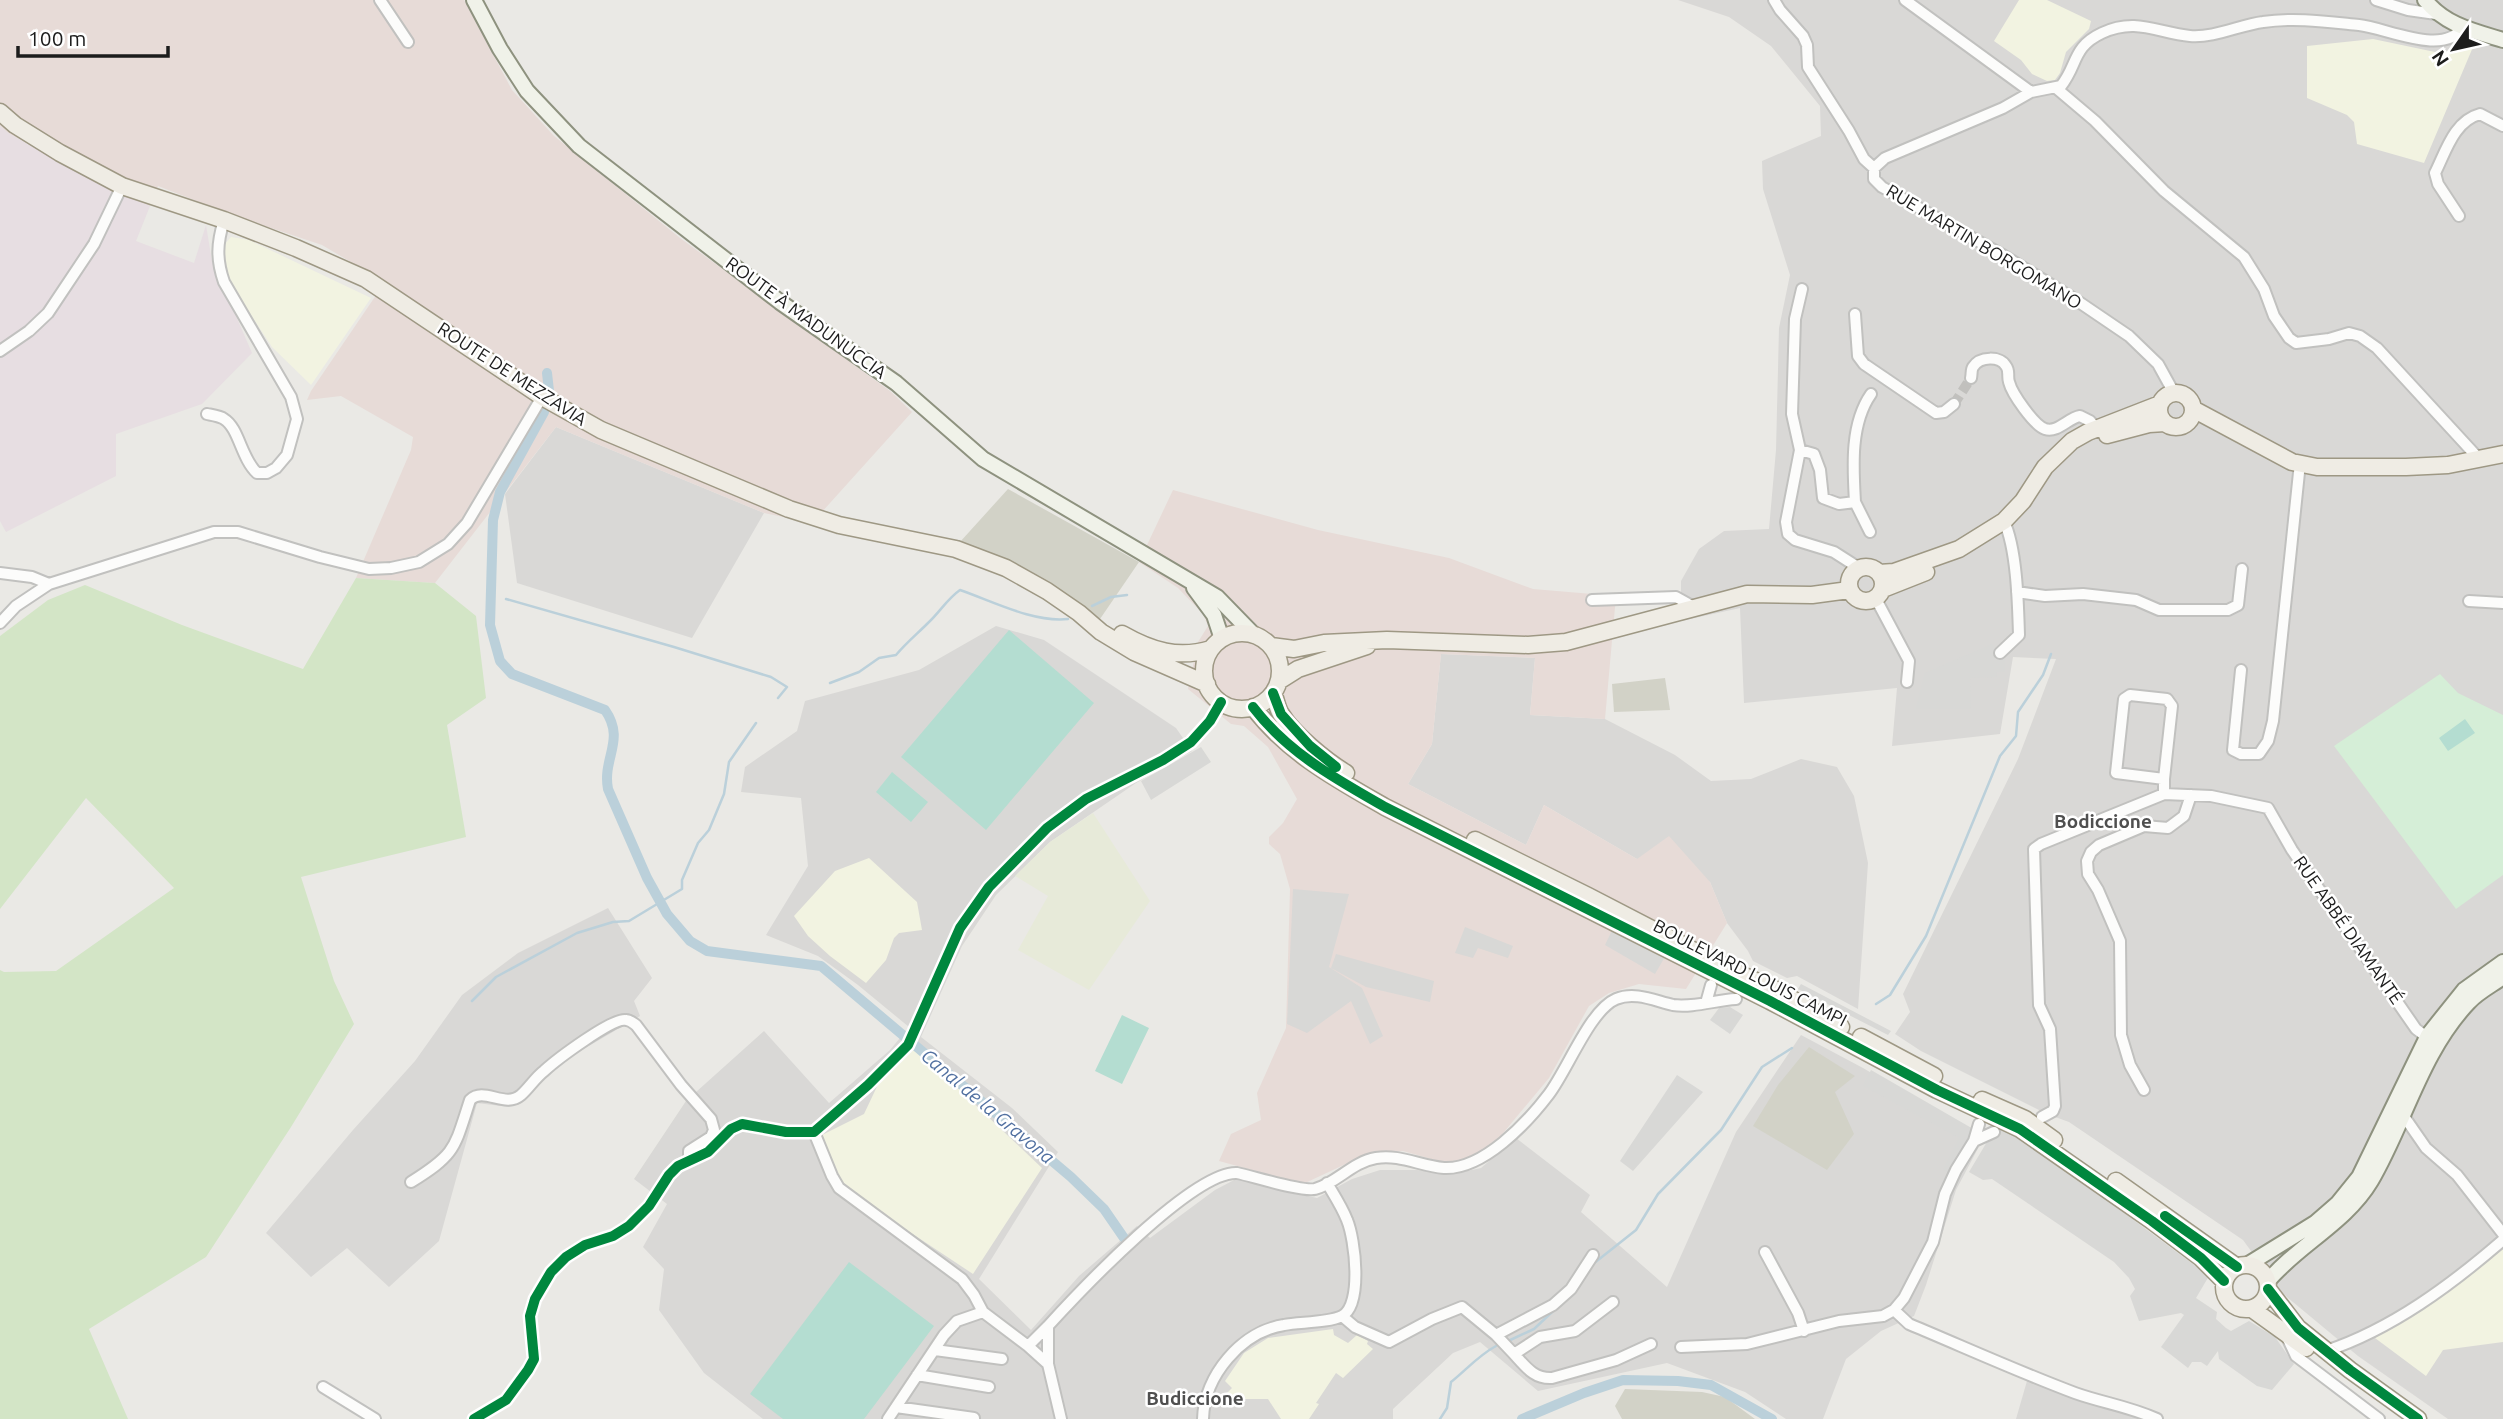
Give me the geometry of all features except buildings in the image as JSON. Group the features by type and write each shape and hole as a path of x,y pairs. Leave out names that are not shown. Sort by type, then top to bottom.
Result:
{"main road":[{"name":"ROUTE À MADUNUCCIA","path":"474,0 500,50 527,91 579,146 780,302 896,383 983,459 1217,597 1254,635"},
{"path":"2425,0 2436,14 2463,27 2503,40"},
{"name":"ROUTE DE MEZZAVIA","path":"0,112 15,125 52,148 122,186 224,220 366,279 544,398 601,430 789,509 839,524 956,549 1006,568 1079,613 1133,641 1177,655 1192,655 1216,644"},
{"path":"2165,423 2159,414 2160,404 2165,396 2174,393 2185,395 2193,409 2292,462 2316,467 2448,465 2503,454"},
{"path":"2006,526 2045,467 2072,441 2096,428 2160,404"},
{"path":"1879,587 1870,567 1859,568 1851,575 1849,590 1860,601 1879,587 1894,572 1959,549 2006,526 2027,508 2056,470 2080,447 2123,430 2165,423 2181,426 2190,420 2193,409"},
{"name":"ROUTE À MADUNUCCIA","path":"1189,581 1214,615 1216,644"},
{"path":"1387,640 1298,669 1261,704 1253,707 1242,709 1221,702 1207,684 1205,666 1216,644 1243,633 1254,635 1271,646 1294,649 1324,643 1387,640 1528,645 1566,642 1747,594 1812,595 1849,590"},
{"name":"ROUTE DE MEZZAVIA","path":"1079,613 1101,632 1134,652 1207,684"},
{"path":"1271,646 1279,664 1276,687"},
{"name":"BOULEVARD LOUIS CAMPI","path":"1276,687 1281,714 1310,746 1332,765 1436,821 1733,971 1776,990 1788,999 1956,1088 2025,1119 2242,1266"},
{"name":"BOULEVARD LOUIS CAMPI","path":"1253,707 1267,726 1301,756 1385,807 1770,1002 1937,1090 2020,1129 2142,1213 2201,1258 2224,1281"},
{"path":"2252,1309 2263,1301 2268,1285 2283,1263 2347,1210 2370,1182 2399,1110 2450,1005 2464,990 2503,962"},
{"path":"2432,1041 2470,1000 2503,977"},
{"path":"2399,1110 2360,1177 2338,1203 2315,1223 2231,1270 2224,1281 2224,1289 2229,1302 2241,1309 2252,1309 2285,1331 2401,1419"},
{"path":"2242,1266 2260,1270 2298,1328 2418,1419"}],"street":[{"path":"380,0 408,42"},
{"path":"1774,0 1803,36 1807,45 1808,68 1864,159 1874,168"},
{"path":"1905,0 2031,92"},
{"path":"2376,0 2408,10 2436,14"},
{"path":"2463,27 2454,38 2429,42 2375,27 2315,22 2265,21 2192,36 2142,26 2122,25 2101,33 2086,43 2075,56 2065,81 2056,88 2095,121 2164,191 2244,257 2264,289 2274,316 2289,338 2295,343 2304,344 2329,340 2348,332 2360,336 2376,348 2480,460"},
{"name":"RUE MARTIN BORGOMANO","path":"2056,88 2031,92 2003,108 1885,158 1874,168 1874,179 1882,187 2011,260 2129,336 2158,364 2174,393"},
{"path":"2459,216 2438,184 2435,173 2441,160 2459,126 2470,116 2480,114 2503,126"},
{"path":"0,351 29,331 48,313 94,244 122,186"},
{"path":"208,414 224,418 232,427 248,465 257,473 267,473 276,468 287,455 297,419 291,397 224,282 218,265 217,245 224,220"},
{"path":"1802,289 1795,319 1792,414 1800,450 1786,522 1788,534 1795,540 1835,552 1859,568"},
{"path":"1855,314 1858,356 1864,364 1936,413 1944,412 1954,404"},
{"path":"1971,378 1973,367 1980,361 1989,358 2000,360 2008,371 2007,379 2014,393 2041,428 2050,430 2080,416 2096,428"},
{"path":"1870,532 1855,502 1853,463 1863,405 1871,394"},
{"path":"0,623 16,606 49,584 214,532 238,532 369,569 419,562 448,544 467,523 539,402 544,398"},
{"path":"1800,450 1814,454 1820,470 1823,498 1839,504 1855,502"},
{"path":"2241,670 2233,750 2241,754 2259,754 2268,741 2273,721 2300,463"},
{"path":"2000,653 2020,635 2017,592 2006,526"},
{"path":"2017,592 2045,596 2083,594 2136,600 2159,610 2228,610 2238,605 2242,569"},
{"path":"0,572 32,577 49,584"},
{"path":"1879,587 1909,661 1907,682"},
{"path":"1592,600 1676,597 1694,607"},
{"path":"2469,601 2503,603"},
{"path":"2164,779 2116,773 2124,699 2130,695 2167,699 2172,706 2164,779 2165,794"},
{"path":"474,1419 506,1400 528,1370 534,1359 530,1316 535,1299 551,1272 566,1256 585,1245 613,1236 629,1226 649,1206 668,1175 689,1160 708,1152 731,1129 742,1124 786,1132 814,1132 868,1085 910,1041 960,928 989,887 1047,828 1086,799 1163,760 1191,742 1210,721 1221,702"},
{"path":"2042,1117 2053,1111 2055,1106 2050,1029 2039,1004 2034,849 2165,794 2191,795 2184,816 2168,828 2144,826 2099,845 2091,852 2087,861 2088,874 2098,890 2120,941 2122,1035 2130,1065 2144,1090"},
{"name":"RUE ABBÉ DIAMANTÉ","path":"2191,795 2211,796 2268,808 2292,850 2416,1029 2432,1041"},
{"path":"1706,1003 1711,985"},
{"path":"1028,1346 1090,1281 1163,1214 1205,1184 1228,1172 1310,1189 1327,1183 1348,1168 1373,1158 1391,1157 1446,1168 1461,1166 1479,1159 1509,1137 1548,1096 1602,1008 1617,999 1629,996 1646,997 1676,1005 1737,999"},
{"path":"411,1182 440,1164 450,1154 470,1100 475,1096 511,1100 521,1096 545,1070 612,1022 626,1020 636,1025 681,1085 711,1119 714,1130 711,1137 689,1152 689,1160"},
{"path":"2399,1110 2426,1148 2457,1175 2503,1234"},
{"path":"1681,1348 1747,1344 1839,1321 1883,1316 1894,1310 1904,1298 1933,1242 1945,1194 1974,1141 1979,1124"},
{"path":"814,1132 839,1188 962,1279 983,1312 1048,1364"},
{"path":"1974,1141 1994,1132"},
{"path":"1203,1419 1203,1407 1216,1377 1231,1354 1246,1341 1264,1330 1281,1325 1342,1316 1351,1307 1354,1296 1354,1248 1348,1221 1327,1183"},
{"path":"2326,1351 2343,1346 2383,1326 2412,1308 2447,1286 2503,1240"},
{"path":"1765,1252 1798,1313 1804,1331"},
{"path":"1496,1335 1553,1306 1571,1289 1593,1255"},
{"path":"1514,1354 1540,1337 1575,1331 1613,1303"},
{"path":"1342,1316 1355,1327 1389,1342 1432,1319 1462,1307 1496,1335 1534,1375 1543,1379 1616,1360 1651,1344"},
{"path":"1894,1310 1909,1324 2077,1394 2137,1410 2157,1419"},
{"path":"888,1419 957,1321 983,1312"},
{"path":"1048,1326 1048,1364 1061,1419"},
{"path":"2285,1331 2296,1356 2379,1419"},
{"path":"935,1350 1002,1359"},
{"path":"917,1375 989,1387"},
{"path":"323,1387 375,1419"},
{"path":"896,1407 974,1418"}],"shaded area":[{"path":"0,0 464,0 512,90 554,136 680,238 890,391 912,412 812,523 764,513 556,427 435,583 356,578 411,450 413,437 341,396 307,400 385,282 322,245 158,186 150,206 108,189 8,133 0,126"},
{"path":"1678,0 2503,0 2503,1419 2448,1419 2358,1356 2281,1292 2243,1240 2069,1122 2047,1114 1921,1051 1895,1034 1910,1012 1903,994 2018,759 2056,659 2013,657 2000,734 1892,746 1897,688 1744,703 1740,608 1681,621 1681,581 1699,549 1724,531 1769,529 1776,450 1779,328 1790,275 1763,189 1762,161 1821,136 1820,106 1771,46 1729,17"},
{"path":"2019,0 2047,0 2091,21 2089,29 2066,52 2055,80 2047,81 2032,74 2021,60 1994,41"},
{"path":"2373,39 2435,52 2455,52 2466,43 2473,47 2424,163 2357,144 2354,122 2347,115 2307,98 2307,46"},
{"path":"0,126 108,189 150,206 136,241 194,263 206,225 212,261 252,353 202,404 116,434 116,476 6,532 0,521"},
{"path":"231,237 249,240 371,298 311,385 272,347 232,286 223,266 223,246"},
{"path":"556,427 764,513 692,638 517,583 505,494"},
{"path":"1008,489 1139,562 1100,619 1023,569 960,542"},
{"path":"1173,490 1318,530 1449,558 1533,589 1616,596 1605,719 1530,715 1535,658 1441,654 1432,744 1408,784 1526,845 1544,805 1637,859 1669,836 1710,882 1727,923 1686,989 1639,984 1609,993 1589,1006 1549,1078 1499,1138 1470,1159 1442,1162 1403,1151 1367,1154 1303,1184 1219,1161 1231,1134 1261,1120 1257,1093 1286,1028 1290,889 1280,854 1269,844 1269,837 1283,823 1297,799 1268,747 1244,726 1231,724 1188,689 1198,642 1208,626 1203,614 1178,588 1139,562"},
{"path":"996,626 1044,640 1176,728 1192,751 1136,783 1050,842 996,895 962,946 921,1037 1012,1108 1058,1152 979,1279 1031,1330 1079,1276 1137,1226 1150,1238 1215,1190 1236,1179 1317,1198 1352,1179 1380,1170 1453,1174 1481,1168 1516,1138 1590,1195 1581,1212 1667,1287 1736,1132 1801,1035 1863,1068 1983,1139 1956,1190 1914,1316 1881,1331 1846,1359 1823,1419 1786,1419 1745,1392 1667,1363 1538,1391 1480,1342 1453,1353 1393,1409 1393,1419 763,1419 704,1373 659,1310 664,1269 643,1247 667,1204 634,1179 686,1101 764,1031 829,1103 890,1050 909,1027 818,956 766,935 808,866 801,798 741,792 745,767 797,731 805,701 919,670"},
{"path":"1992,644 2005,659 2005,672 1997,672 1996,677 1970,678 1971,709 1916,709 1925,673"},
{"path":"1441,654 1535,658 1530,715 1605,719 1675,755 1711,781 1751,779 1801,759 1837,767 1854,796 1868,863 1858,1009 1797,976 1787,978 1753,961 1727,923 1710,882 1637,859 1544,805 1526,845 1408,784 1432,744"},
{"path":"2440,674 2458,693 2503,715 2503,875 2456,909 2334,746"},
{"path":"1665,678 1670,710 1614,712 1612,684"},
{"path":"1201,747 1211,762 1151,800 1141,781"},
{"path":"1093,813 1150,901 1089,990 1018,950 1048,896 1015,876 1050,842"},
{"path":"869,858 917,902 922,930 899,933 894,938 886,960 866,983 808,936 794,916 835,871"},
{"path":"1293,889 1349,894 1329,967 1362,988 1383,1036 1370,1044 1351,1001 1307,1033 1287,1024"},
{"path":"608,908 652,978 634,1001 640,1016 565,1060 520,1104 509,1107 477,1103 439,1241 389,1287 347,1248 311,1277 266,1233 415,1061 462,995 518,953"},
{"path":"1614,926 1666,955 1655,974 1605,945"},
{"path":"1465,927 1513,946 1508,958 1478,948 1473,958 1455,953"},
{"path":"1336,954 1434,981 1430,1002 1366,987 1331,968"},
{"path":"1801,984 1891,1031 1888,1035 1798,989"},
{"path":"1730,1007 1743,1015 1730,1034 1710,1020 1719,1008"},
{"path":"911,1047 924,1056 1042,1168 973,1274 857,1197 841,1182 822,1135 864,1114 882,1076"},
{"path":"1809,1047 1855,1076 1835,1092 1854,1134 1827,1170 1753,1126 1778,1085"},
{"path":"1871,1070 1975,1130 1952,1174 1943,1170 1959,1138 1863,1086"},
{"path":"1677,1075 1703,1092 1633,1171 1620,1161"},
{"path":"1997,1125 2045,1154 2209,1276 2196,1298 2217,1312 2216,1319 2226,1328 2231,1331 2249,1321 2275,1337 2294,1364 2272,1390 2257,1386 2219,1359 2218,1351 2207,1366 2201,1362 2192,1362 2188,1368 2161,1347 2184,1315 2181,1313 2139,1321 2130,1296 2135,1289 2114,1262 1992,1179 1983,1180 1969,1172"},
{"path":"2503,1249 2503,1342 2443,1350 2426,1376 2375,1338 2438,1297"},
{"path":"1333,1329 1334,1335 1348,1343 1357,1335 1368,1341 1367,1344 1373,1349 1343,1378 1336,1373 1309,1419 1281,1419 1268,1399 1231,1399 1226,1394 1232,1388 1225,1381 1244,1353 1268,1338"},
{"path":"2029,1374 2157,1419 2016,1419"},
{"path":"1625,1389 1702,1392 1725,1397 1755,1419 1622,1419 1615,1406"}],"green space":[{"path":"356,578 435,583 476,616 486,698 447,725 466,837 301,877 334,981 354,1024 206,1257 89,1329 128,1419 0,1419 0,970 56,971 174,888 86,798 0,909 0,636 48,600 85,585 182,625 303,669"},
{"path":"1009,630 1094,703 986,830 901,757"},
{"path":"2465,719 2475,733 2448,751 2439,738"},
{"path":"892,772 928,802 911,822 876,792"},
{"path":"1122,1015 1149,1028 1122,1084 1095,1071"},
{"path":"849,1262 934,1326 864,1419 783,1419 750,1394"}],"waterway":[{"name":"Canal de la Gravona","path":"547,373 549,391"},
{"name":"Canal de la Gravona","path":"544,412 500,492 493,520 490,625 500,661 512,674 605,710 611,721 614,740 608,768 608,789 647,878 667,914 690,941 707,951 821,966 1071,1177 1104,1209 1124,1238"},
{"path":"830,683 859,672 879,658 896,655 960,590 1041,618 1068,619"},
{"path":"1092,606 1111,597 1127,595"},
{"path":"506,599 771,677 787,687 778,698"},
{"path":"1876,1004 1890,995 1926,936 2000,756 2016,736 2018,712 2043,675 2051,654"},
{"name":"Canal de la Gravona","path":"472,1001 496,977 577,933 613,922 629,921 682,889 682,880 698,843 709,830 724,794 729,762 756,723"},
{"path":"1593,1264 1636,1230 1658,1194 1721,1130 1762,1067 1792,1048"},
{"path":"1506,1342 1534,1329 1568,1297"},
{"path":"1440,1419 1447,1408 1451,1382 1496,1346"},
{"name":"Canal de la Gravona","path":"1522,1419 1623,1380 1678,1381 1711,1385 1772,1419"}],"tunnel":[{"path":"1954,404 1971,378"}],"cycle path":[{"path":"1273,693 1281,714 1310,746 1336,767"},
{"path":"474,1419 506,1400 528,1370 534,1359 530,1316 535,1299 551,1272 566,1257 585,1245 613,1236 629,1226 649,1206 678,1166 708,1152 731,1129 742,1124 786,1132 814,1132 868,1085 908,1045 960,928 989,887 1047,828 1086,799 1163,760 1191,742 1210,721 1221,702"},
{"path":"1253,707 1282,738 1314,764 1385,807 1770,1001 1937,1090 2020,1129 2152,1221 2201,1258 2224,1281"},
{"path":"2165,1216 2237,1267"},
{"path":"2268,1289 2298,1328 2418,1419"}],"district":[{"name":"Bodiccione","path":"2103,821"},
{"name":"Budiccione","path":"1195,1398"}]}
